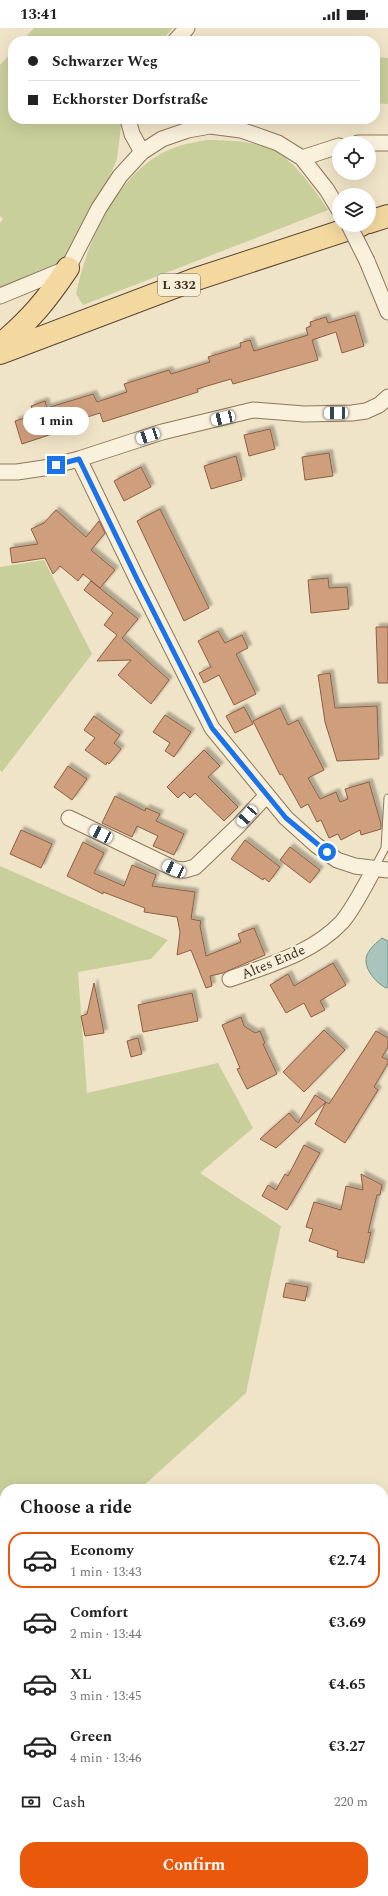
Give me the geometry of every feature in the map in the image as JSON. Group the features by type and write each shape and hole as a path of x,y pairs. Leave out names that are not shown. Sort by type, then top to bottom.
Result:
{"main road":[{"path":"376,220 388,216"},
{"name":"L 332","path":"0,353 193,280 340,232"},
{"path":"0,345 49,298 68,268"}],"street":[{"path":"180,36 187,28"},
{"path":"129,124 132,134 142,152"},
{"path":"0,296 68,268 99,208 120,176 142,152 162,138 185,125 210,126 241,130 278,144 302,158 332,198"},
{"path":"376,143 388,143"},
{"path":"302,158 332,148"},
{"path":"352,232 367,261 388,312"},
{"path":"0,472 17,472 44,468 79,459 162,432 253,410 304,414 352,413 366,411 378,405 388,397"},
{"path":"79,459 212,728 286,818 316,845 337,860 381,870"},
{"path":"69,818 174,869 185,870 195,867 203,861 238,826 266,794"},
{"name":"Altes Ende","path":"230,980 286,959 316,944 342,921 381,870"}],"lane":[{"path":"381,870 385,848 388,798"}],"green space":[{"path":"34,28 173,28 166,36 27,36"},
{"path":"8,56 8,124 121,124 117,159 104,190 89,218 61,262 31,278 0,290 0,223 3,219 0,216 0,65"},
{"path":"380,57 388,58 388,104 380,103"},
{"path":"206,140 240,142 273,150 296,168 311,185 328,210 83,305 76,294 81,273 98,228 110,206 124,186 140,169 158,155 179,146"},
{"path":"44,560 92,654 2,772 0,770 0,567"},
{"path":"0,866 168,940 151,959 78,972 87,1093 218,1063 253,1128 200,1173 281,1226 246,1393 146,1484 0,1484"}],"water":[{"path":"382,938 388,941 388,987 386,988 374,979 366,965 367,955 375,944"}],"building":[{"path":"355,315 364,346 342,353 336,332 312,340 318,360 233,384 231,379 197,389 198,392 103,422 100,413 75,421 76,426 22,444 15,421 34,415 31,406 45,401 47,408 93,394 97,402 127,392 124,384 169,370 171,374 210,362 208,357 241,347 240,343 250,340 254,351 308,335 306,328 311,326 310,322 326,317 328,323"},
{"path":"270,429 275,449 249,456 244,435"},
{"path":"329,453 333,476 305,480 302,457"},
{"path":"236,456 242,480 211,489 204,466"},
{"path":"141,467 151,487 124,501 114,481"},
{"path":"160,509 209,608 184,621 137,521"},
{"path":"56,510 86,537 99,521 105,533 91,550 115,570 100,588 83,574 78,581 60,566 53,574 45,558 12,563 10,548 38,544 31,529 44,523"},
{"path":"328,578 329,588 347,587 349,609 311,613 308,580"},
{"path":"91,581 138,619 122,638 169,680 151,704 118,675 131,660 97,661 117,635 104,625 113,613 84,590"},
{"path":"376,627 388,627 388,683 378,683"},
{"path":"218,631 225,643 242,635 248,648 236,654 256,694 234,705 219,675 204,683 199,673 211,667 198,641"},
{"path":"330,673 335,708 377,706 379,759 337,761 325,722 318,675"},
{"path":"244,707 253,724 235,733 226,716"},
{"path":"280,708 288,725 298,720 324,770 308,778 320,799 336,792 340,802 348,799 345,789 369,782 381,824 381,829 361,835 360,830 341,840 338,834 329,838 321,820 317,822 308,804 301,808 282,774 280,775 253,721"},
{"path":"165,715 191,732 174,757 165,751 170,743 153,732"},
{"path":"94,716 120,735 114,743 121,749 109,764 107,762 106,765 85,750 95,738 84,730"},
{"path":"204,750 220,766 208,777 238,807 224,821 195,793 190,798 184,792 178,798 167,787"},
{"path":"68,766 87,779 72,800 54,787"},
{"path":"115,796 145,811 146,808 160,814 156,821 184,834 174,855 153,846 158,836 137,826 132,837 102,823"},
{"path":"21,830 52,844 41,868 10,854"},
{"path":"245,840 280,867 269,882 264,878 263,880 231,859"},
{"path":"83,842 104,853 94,873 124,886 132,865 156,875 152,886 195,892 191,919 201,921 200,926 206,956 241,942 238,934 254,928 265,955 223,973 210,976 212,986 206,988 191,950 177,955 180,932 177,917 144,912 145,908 103,892 103,894 67,876"},
{"path":"290,847 320,870 310,883 280,860"},
{"path":"333,963 346,985 320,1001 325,1010 311,1017 304,1003 286,1013 270,985 288,974 294,986"},
{"path":"94,983 104,1033 85,1036 81,1016 87,1014"},
{"path":"192,993 198,1021 143,1032 138,1005"},
{"path":"241,1017 244,1026 255,1033 260,1031 265,1043 263,1044 277,1074 247,1089 237,1069 240,1068 222,1025"},
{"path":"324,1030 345,1050 304,1092 283,1072"},
{"path":"376,1031 388,1038 388,1047 382,1057 388,1060 388,1063 374,1087 378,1090 345,1143 315,1124 326,1102 329,1104"},
{"path":"138,1038 142,1054 131,1057 127,1041"},
{"path":"315,1095 326,1102 276,1148 260,1139 289,1113 298,1123"},
{"path":"304,1145 320,1153 287,1210 262,1196 268,1185 276,1190 285,1174 288,1176"},
{"path":"361,1174 382,1185 380,1195 377,1195 368,1233 371,1232 364,1263 337,1257 338,1251 309,1241 313,1229 306,1227 314,1202 341,1210 346,1186 363,1190"},
{"path":"286,1283 308,1287 305,1301 283,1297"}],"route":[{"path":"56,465 79,459 212,728 286,818 316,845 327,852"}]}
